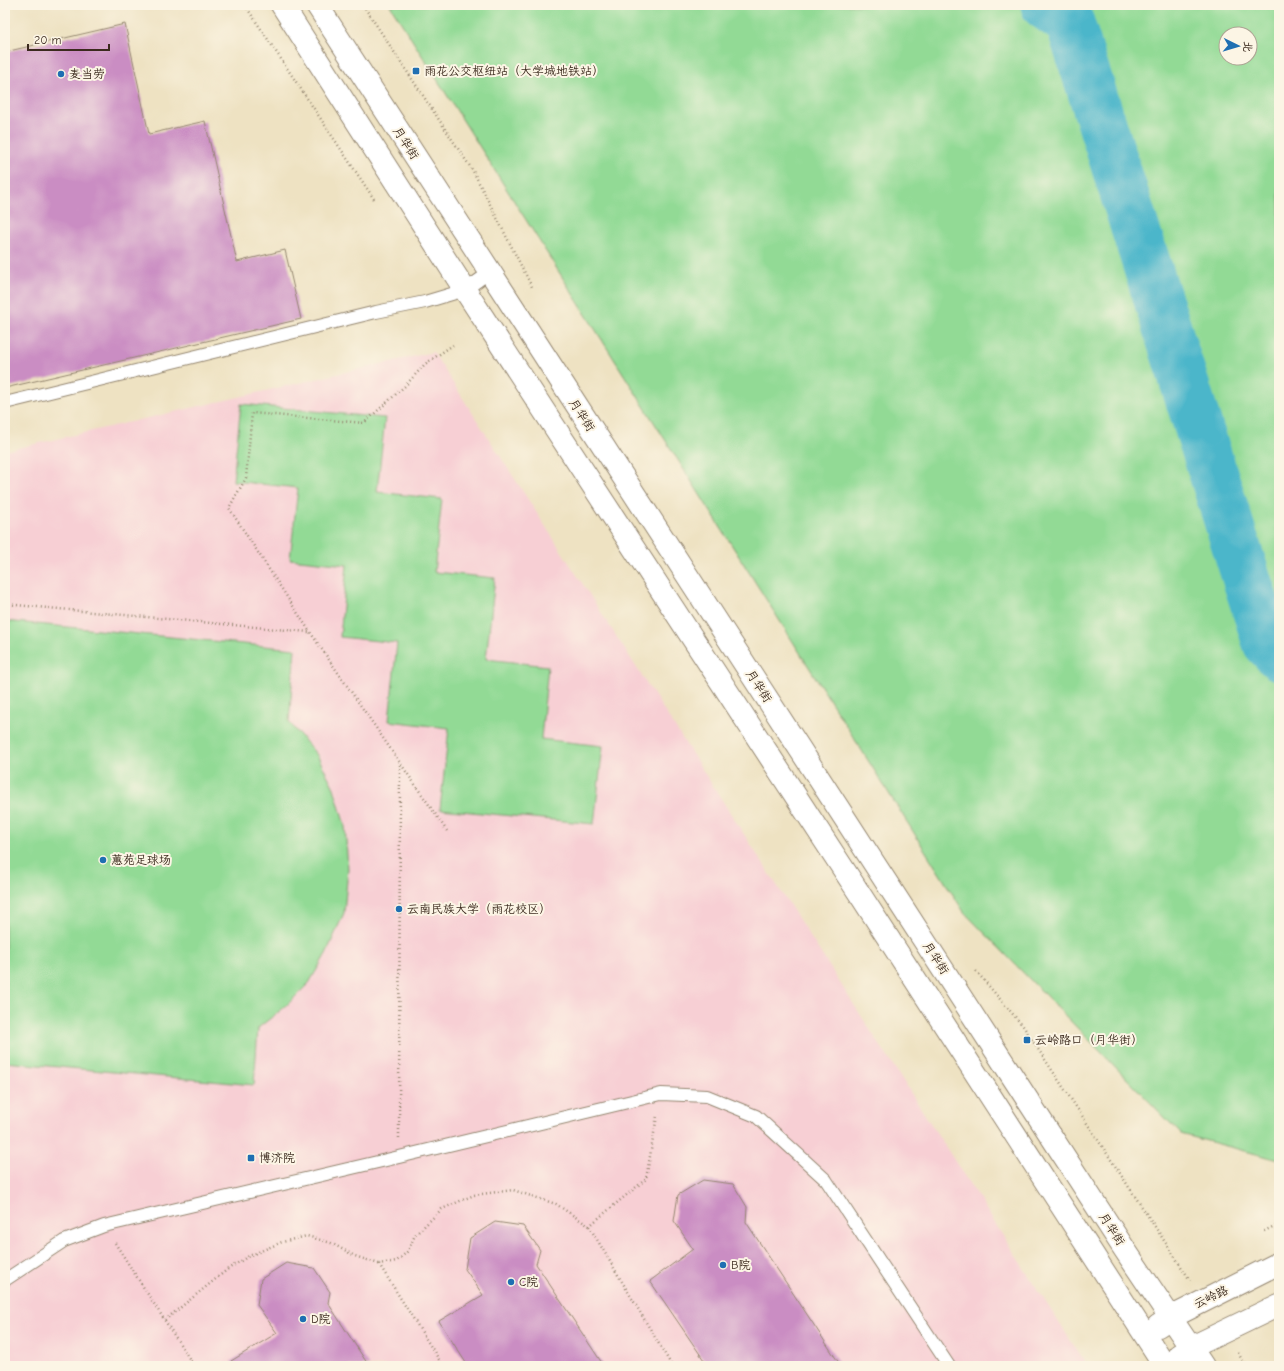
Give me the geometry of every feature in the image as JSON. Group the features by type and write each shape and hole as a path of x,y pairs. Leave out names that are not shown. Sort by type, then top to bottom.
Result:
{"street":[{"path":"282,5 465,290 1165,1365 1190,1348 1279,1305"},
{"name":"月华街","path":"317,5 1170,1318 1203,1366"},
{"name":"云岭路","path":"1145,1334 1170,1318 1279,1263"}],"lane":[{"path":"5,402 376,312 425,302 465,290 490,272"},
{"path":"5,1280 64,1241 104,1226 661,1094 708,1096 756,1116 826,1180 949,1366"}],"path":[{"path":"363,5 473,171 534,291"},
{"path":"446,831 310,632 229,508 246,478 252,413 364,423 405,386 425,364 453,346"},
{"path":"5,604 310,632"},
{"path":"399,1157 400,762"},
{"path":"971,965 1023,1026 1204,1301"},
{"path":"590,1226 646,1179 661,1094"},
{"path":"165,1320 228,1268 248,1256 282,1242 307,1236 331,1243 355,1256 379,1264 397,1261 408,1250 415,1236 442,1209 474,1195 513,1190 556,1204 590,1226 672,1366"},
{"path":"1264,1231 1279,1224"},
{"path":"104,1226 194,1366"},
{"path":"379,1264 443,1366"},
{"path":"1224,1331 1246,1366"}],"shaded area":[{"name":"云南民族大学（雨花校区）","path":"433,352 1087,1366 5,1366 5,451"}],"green space":[{"path":"390,5 1279,5 1279,1160 1181,1134 964,912"},
{"path":"241,404 385,418 377,492 442,499 434,572 495,578 486,659 548,666 541,739 603,746 594,824 440,809 449,728 389,721 397,643 340,637 347,565 290,559 298,488 233,481"},
{"path":"5,621 295,649 289,722 317,755 334,788 345,826 348,869 344,913 326,954 309,983 286,1006 258,1028 254,1085 5,1062"}],"building":[{"path":"125,24 149,134 205,121 237,262 285,250 301,319 5,388 5,52"},
{"name":"B院","path":"703,1180 733,1184 747,1207 746,1222 841,1366 708,1366 650,1281 693,1249 674,1221 678,1195"},
{"name":"C院","path":"495,1222 523,1226 540,1250 536,1264 604,1366 468,1366 439,1321 483,1295 465,1269 470,1238"},
{"name":"D院","path":"286,1263 314,1268 330,1292 328,1303 369,1366 234,1366 231,1361 277,1333 257,1305 261,1279"}],"waterway":[{"path":"1045,5 1070,23 1267,643 1279,656"}],"place":[{"name":"雨花公交枢纽站（大学城地铁站）","path":"416,71"},
{"name":"麦当劳","path":"61,74"},
{"name":"蕙苑足球场","path":"103,860"},
{"name":"云南民族大学（雨花校区）","path":"399,909"},
{"name":"云岭路口（月华街）","path":"1027,1040"},
{"name":"博济院","path":"251,1158"},
{"name":"B院","path":"723,1265"},
{"name":"C院","path":"511,1282"},
{"name":"D院","path":"303,1319"}]}
